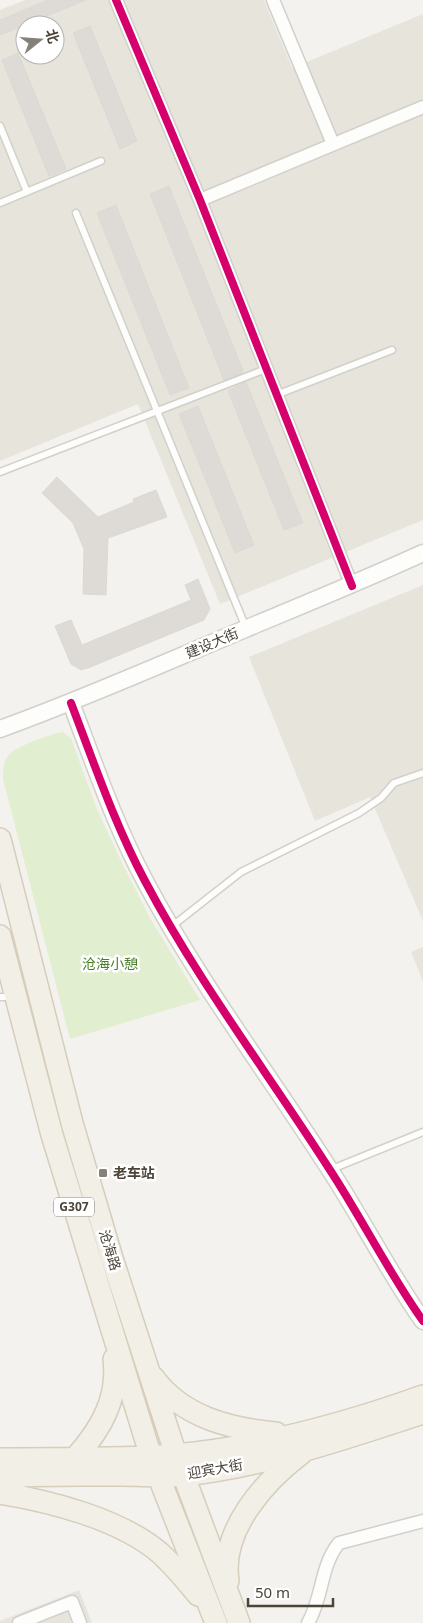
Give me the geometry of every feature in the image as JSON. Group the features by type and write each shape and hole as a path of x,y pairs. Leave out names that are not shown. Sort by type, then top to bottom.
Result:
{"main road":[{"name":"沧海路","path":"0,838 72,1123 148,1371 176,1455 240,1623"},
{"name":"沧海路","path":"0,936 8,997 154,1466 213,1616"},
{"path":"76,1457 102,1424 112,1398 116,1377 111,1327"},
{"path":"148,1371 173,1399 209,1419 245,1430 308,1440"},
{"name":"迎宾大街","path":"0,1459 76,1457 154,1466 184,1475 223,1469 308,1440 423,1396"},
{"name":"迎宾大街","path":"0,1477 154,1466 176,1455 308,1440 423,1413"},
{"path":"231,1601 227,1574 228,1558 241,1522 272,1478 308,1440"},
{"path":"0,1493 42,1500 108,1522 158,1551 180,1572 213,1616"}],"street":[{"path":"116,0 200,200 352,586"},
{"path":"273,0 333,144"},
{"path":"200,200 333,144 422,112"},
{"name":"建设大街","path":"0,729 71,703 246,628 352,586 423,553"},
{"path":"71,703 140,872 217,1005 330,1170 423,1321"},
{"path":"308,1623 319,1596 326,1566 332,1552 339,1544 423,1521"},
{"path":"19,1623 72,1602 80,1623"}],"lane":[{"path":"0,126 27,192"},
{"path":"0,203 101,161"},
{"path":"76,213 246,628"},
{"path":"276,395 392,350"},
{"path":"0,472 266,369"},
{"path":"171,926 240,872 359,813 381,798 394,784 423,773"},
{"path":"330,1170 423,1132"}],"shaded area":[{"path":"25,0 264,0 292,68 423,14 423,520 220,604 138,404 0,461 0,10"},
{"path":"423,585 423,921 370,797 315,821 249,657"},
{"path":"423,947 423,981 411,952"},
{"path":"79,1590 92,1623 0,1623 0,1621"}],"green space":[{"name":"沧海小憩","path":"63,732 71,738 96,807 151,920 200,1000 70,1039 3,779 4,764 12,752 34,741"}],"building":[{"path":"48,0 86,0 49,15 15,15 15,29 0,35 0,20"},
{"path":"90,26 137,141 120,149 73,33"},
{"path":"15,54 15,65 23,65 66,169 49,176 2,60"},
{"path":"169,186 242,368 243,373 224,380 150,194"},
{"path":"116,205 189,388 170,395 97,213"},
{"path":"246,382 303,523 284,530 228,391"},
{"path":"198,406 254,545 235,553 179,414"},
{"path":"57,477 98,517 134,502 133,499 156,490 167,517 108,538 106,595 83,594 84,549 73,523 42,493"},
{"path":"198,579 210,609 204,620 88,668 81,670 71,664 55,626 71,620 82,645 191,600 185,585"}],"cycle path":[{"path":"116,0 200,200 352,586"},
{"path":"71,703 105,794 124,838 166,919 211,992 330,1170 423,1321"}],"place":[{"name":"老车站","path":"103,1173"}]}
